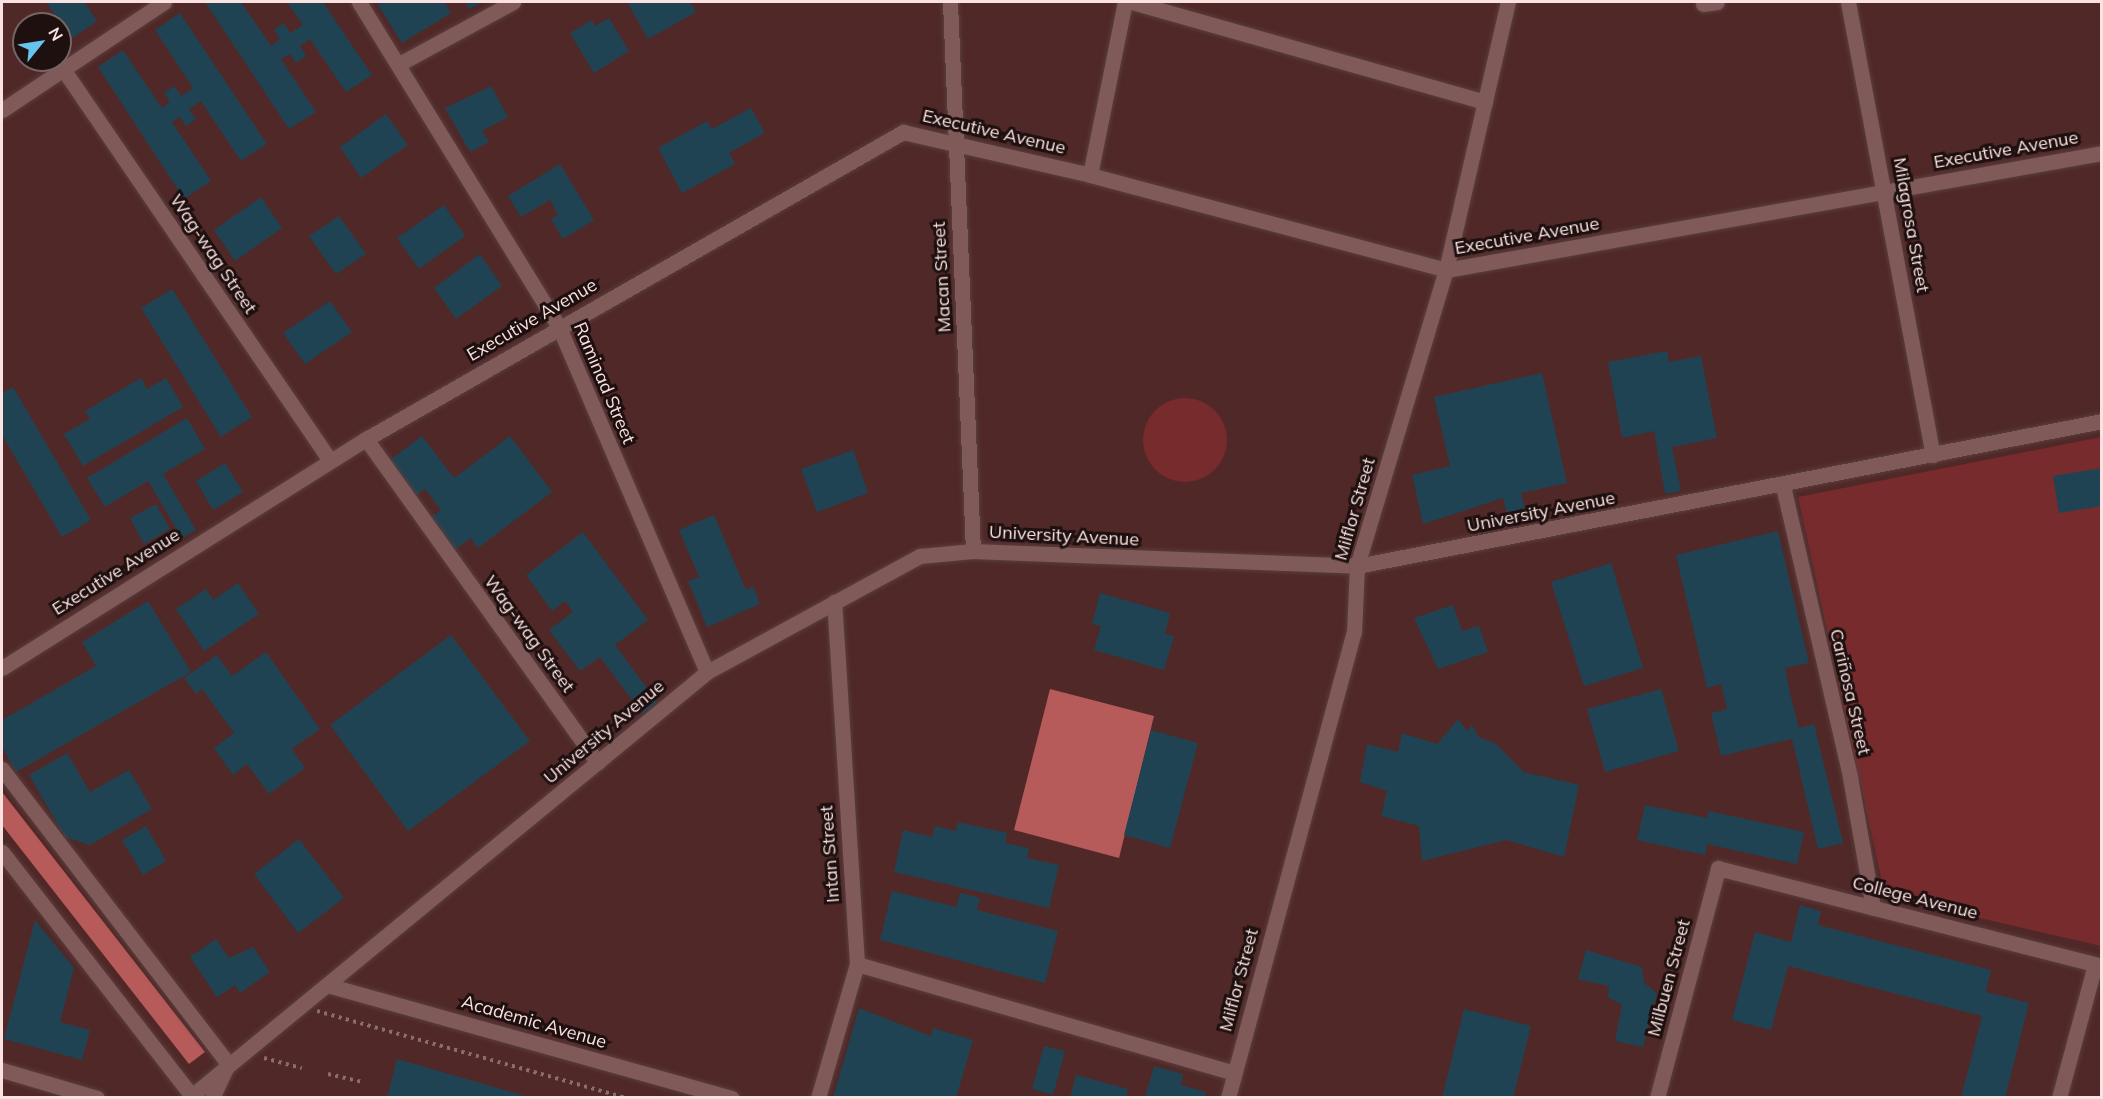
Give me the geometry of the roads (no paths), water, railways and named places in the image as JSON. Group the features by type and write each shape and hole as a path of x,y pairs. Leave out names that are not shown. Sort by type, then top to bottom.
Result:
{"street":[{"path":"72,63 164,2"},
{"name":"Raminad Street","path":"359,2 559,327 707,672"},
{"path":"399,64 513,2"},
{"name":"Macan Street","path":"950,2 973,551"},
{"path":"1090,175 1125,2"},
{"path":"1132,2 1485,102"},
{"name":"Milflor Street","path":"1228,1098 1354,632 1357,566 1446,270 1508,2"},
{"name":"Milagrosa Street","path":"1848,2 1886,191 1933,455"},
{"path":"2,110 59,72"},
{"name":"Wag-wag Street","path":"65,72 330,461"},
{"name":"Executive Avenue","path":"7,664 366,439 894,135 912,132 955,141 1446,270 2102,153"},
{"name":"University Avenue","path":"190,1096 707,672 920,556 973,551 1357,566 1783,486 2102,421"},
{"name":"Wag-wag Street","path":"366,439 598,763"},
{"name":"Cariñosa Street","path":"1783,486 1850,777 1873,908"},
{"name":"Intan Street","path":"818,1098 857,964 834,602"},
{"path":"2,648 7,664"},
{"path":"2,769 228,1064 213,1098"},
{"path":"2,852 190,1096"},
{"name":"College Avenue","path":"1718,868 2098,966"},
{"name":"Milbuen Street","path":"1657,1098 1718,868"},
{"path":"857,964 1234,1073"},
{"path":"2059,1098 2098,966"},
{"name":"Academic Avenue","path":"327,985 731,1098"},
{"path":"2,1070 97,1098"}]}
